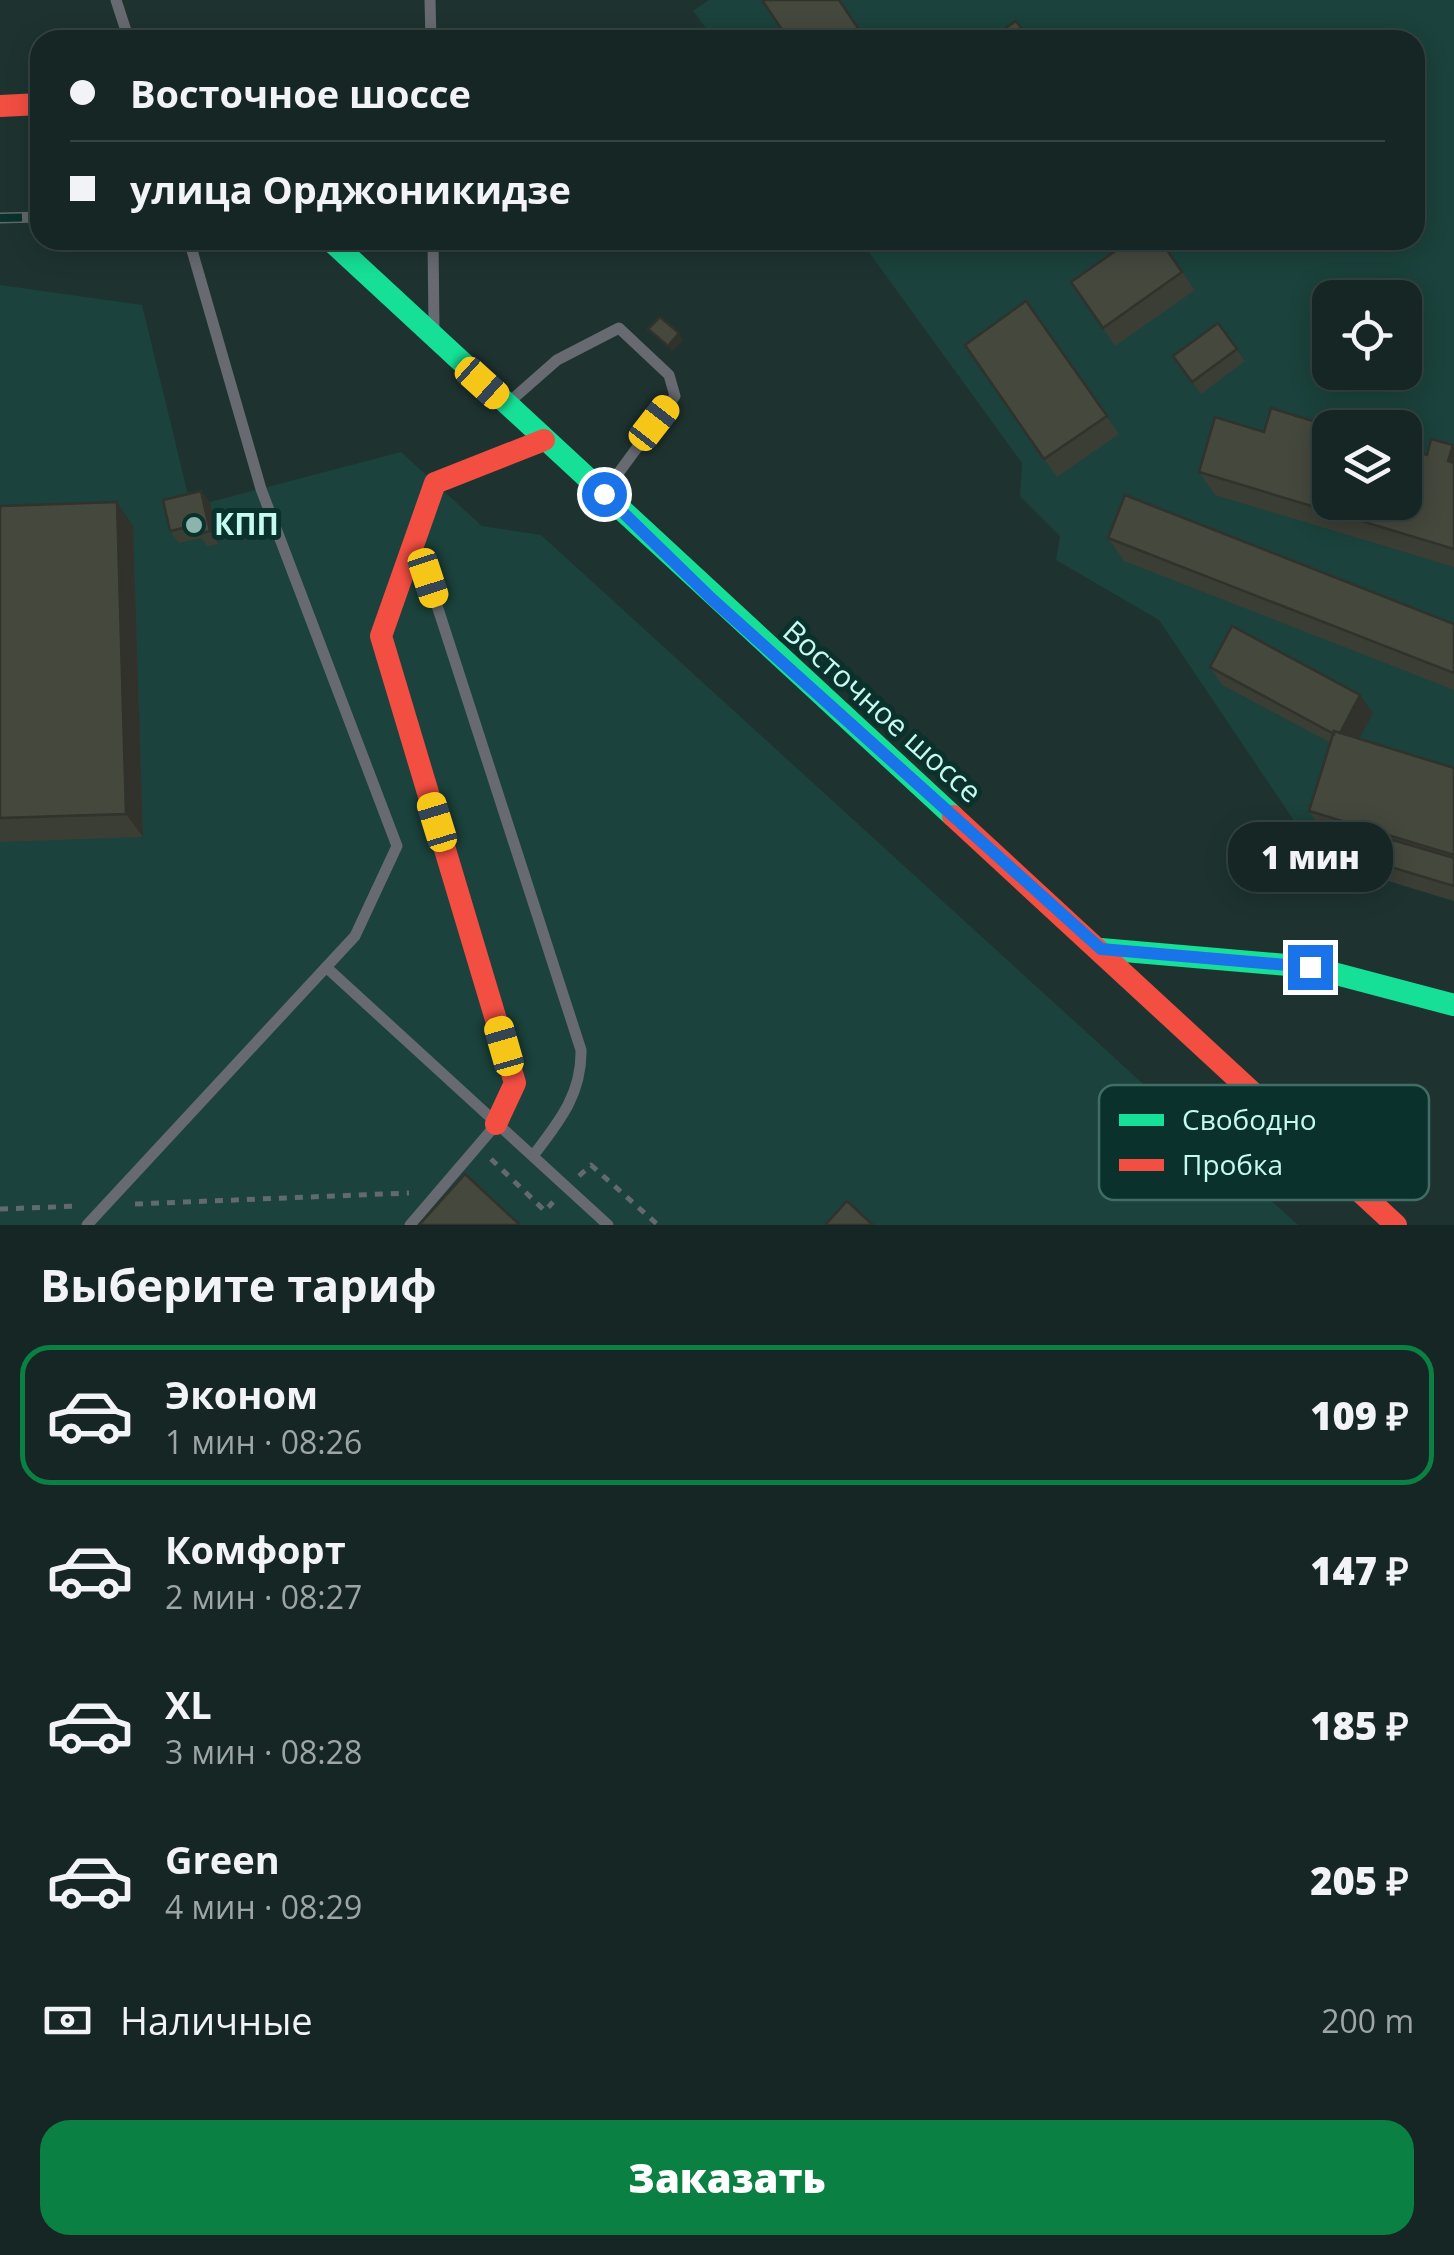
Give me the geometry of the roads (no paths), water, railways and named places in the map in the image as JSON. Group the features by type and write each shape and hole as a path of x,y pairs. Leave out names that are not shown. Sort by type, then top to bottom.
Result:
{"main road":[{"path":"2,103 30,104"},
{"name":"Восточное шоссе","path":"341,250 713,600 1246,1085"},
{"path":"496,1124 515,1083 381,636 435,483 544,440"},
{"path":"1101,949 1310,967 1454,1005"},
{"name":"Восточное шоссе","path":"1369,1200 1396,1225"}],"lane":[{"path":"116,0 126,30"},
{"path":"430,0 431,30"},
{"path":"87,1225 355,936 397,846 261,489 192,250"},
{"path":"433,250 434,338"},
{"path":"507,405 557,360 619,328 668,375 675,396 604,494"},
{"path":"416,542 582,1050 582,1074 574,1098 533,1156"},
{"path":"326,967 608,1225"},
{"path":"410,1225 496,1124"}],"railway":[{"path":"0,218 30,217"}],"place":[{"name":"КПП","path":"194,525"}]}
